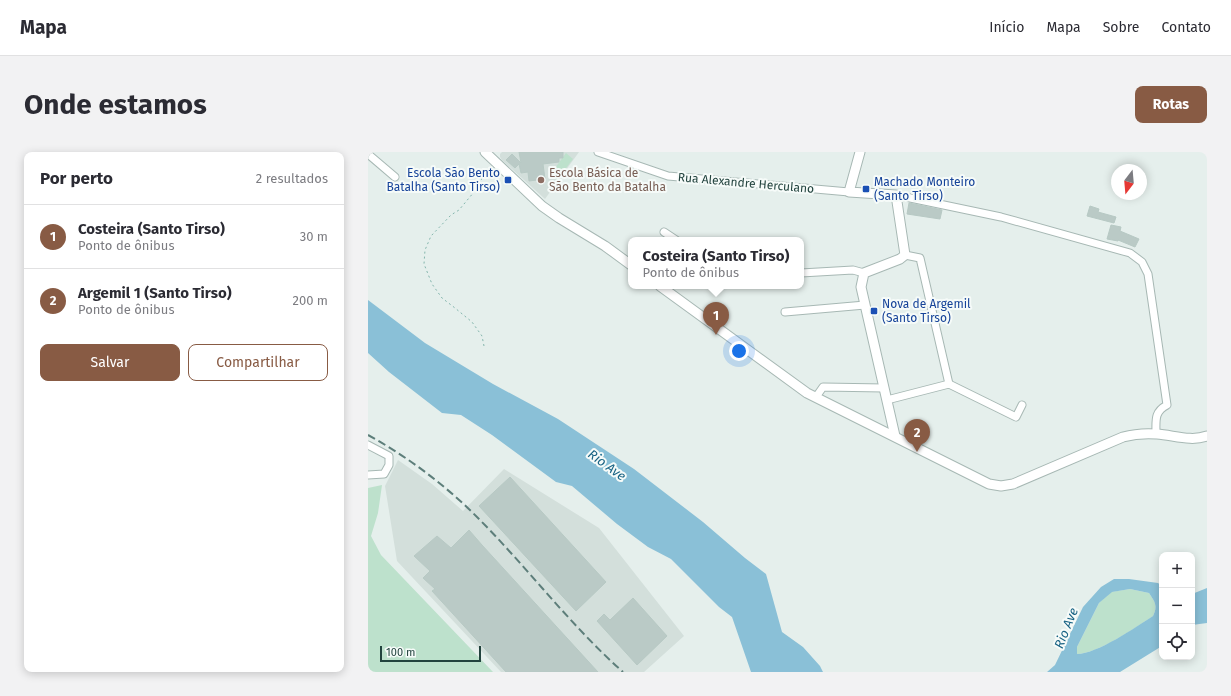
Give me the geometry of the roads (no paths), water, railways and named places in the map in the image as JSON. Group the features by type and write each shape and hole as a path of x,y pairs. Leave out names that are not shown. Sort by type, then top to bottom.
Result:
{"street":[{"name":"Rua Alexandre Herculano","path":"598,152 668,176 850,192"},
{"path":"860,152 850,192 896,194 1001,217 1130,253 1142,262 1148,274 1167,405 1160,408 1156,416 1156,434"},
{"path":"368,154 395,177"},
{"path":"490,155 542,206 605,246 628,263"},
{"path":"896,194 905,255"},
{"path":"664,232 672,237"},
{"path":"804,273 853,270 864,273 900,259 905,255 920,258 949,384"},
{"path":"864,273 861,287 895,436"},
{"path":"664,289 807,393 989,484 1001,486 1013,484 1135,433 1190,438 1207,436"},
{"path":"785,312 865,305"},
{"path":"887,400 949,384 1016,417 1022,405"},
{"path":"816,397 823,387 884,388"},
{"path":"368,445 389,456 389,465 384,474 368,475"}],"water":[{"name":"Rio Ave","path":"368,300 425,343 493,384 558,419 634,469 703,522 766,574 782,632 803,647 820,666 823,672 751,672 732,617 719,607 671,559 648,547 617,524 572,486 556,482 492,435 461,415 442,413 389,372 368,353"},
{"path":"1114,579 1129,579 1158,583 1159,648 1120,672 1047,672 1055,665 1083,607 1101,587","holes":["1130,589 1149,593 1155,604 1153,616 1105,645 1095,650 1077,654 1077,647 1099,603 1112,592"]},
{"path":"1207,588 1207,623 1195,625 1195,593"}],"railway":[{"path":"368,435 426,472 465,505 585,635 623,672"}],"place":[{"name":"Escola São Bento Batalha (Santo Tirso)","path":"508,180"},
{"name":"Escola Básica de São Bento da Batalha","path":"541,180"},
{"name":"Machado Monteiro (Santo Tirso)","path":"866,189"},
{"name":"Nova de Argemil (Santo Tirso)","path":"874,311"},
{"name":"Costeira (Santo Tirso)","path":"716,335"},
{"name":"Argemil 1 (Santo Tirso)","path":"917,452"}]}
